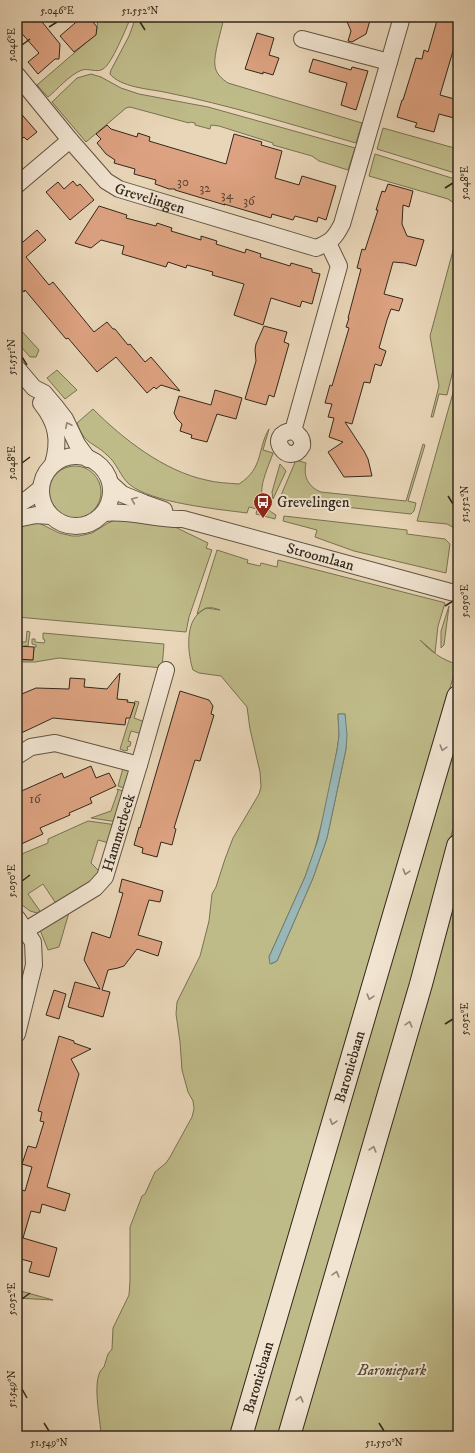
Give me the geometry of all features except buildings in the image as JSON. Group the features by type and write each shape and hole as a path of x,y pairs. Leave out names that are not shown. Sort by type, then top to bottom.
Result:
{"main road":[{"name":"Baroniebaan","path":"241,1436 458,697"},
{"path":"289,1436 421,984 458,846"}],"street":[{"path":"293,431 339,266 328,243 337,235 342,224 402,17"},
{"path":"302,39 389,62"},
{"name":"Grevelingen","path":"17,75 70,140 106,181 119,189 316,248 328,243"},
{"path":"17,185 70,140"},
{"path":"17,368 34,388 44,393 55,406 65,419 77,444 88,459"},
{"path":"34,388 36,397 47,411 53,422 56,434 57,449 53,464"},
{"path":"80,456 88,459 94,461 105,471 111,484 111,499 104,513 93,523 78,527 63,524 50,516 42,503 40,489 44,475 53,464 66,457 80,456"},
{"name":"Stroomlaan","path":"111,484 122,494 170,511 183,519 458,594"},
{"path":"17,505 30,498 40,489"},
{"name":"Stroomlaan","path":"104,513 119,512 168,520 183,519"},
{"path":"17,519 36,515 50,516"},
{"name":"Hammerbeek","path":"21,924 95,888 105,877 166,670"},
{"path":"17,756 31,747 55,742 139,765"},
{"path":"17,1034 34,964 33,942 21,924"}],"green space":[{"path":"98,17 131,17 107,66 96,71 82,70 77,72 48,97 37,85 95,35"},
{"path":"136,17 224,17 216,49 215,61 218,74 222,78 228,83 362,123 356,143 237,109 188,97 135,87 121,82 110,74 129,36"},
{"path":"91,74 101,77 121,88 139,94 208,107 355,148 348,170 319,161 312,156 273,145 273,143 219,126 211,125 210,129 195,125 195,123 189,123 130,107 126,108 86,142 52,102 77,78"},
{"path":"383,128 458,149 458,174 377,149"},
{"path":"375,154 458,180 458,207 448,199 369,176"},
{"path":"458,232 458,350 447,395 439,394 433,417 431,417 439,386 430,336"},
{"path":"18,327 39,350 36,357 30,357 17,342"},
{"path":"57,370 77,390 65,399 47,378"},
{"path":"458,375 458,530 447,524 417,521"},
{"path":"93,409 131,442 160,461 190,476 218,482 239,484 247,478 256,465 265,436 269,429 263,450 273,453 264,478 262,495 268,509 276,515 275,519 256,514 257,509 249,507 247,513 202,507 152,496 139,491 129,484 110,458 89,442 80,430 77,423"},
{"path":"423,444 425,445 408,501 416,503 414,511 411,514 279,500 296,460 306,463 306,477 316,490 321,492 406,501"},
{"path":"280,464 286,471 273,499 272,492"},
{"path":"75,466 89,470 97,478 101,492 97,506 89,514 75,518 61,514 53,506 49,492 53,478 61,470"},
{"path":"284,516 407,530 407,534 445,539 450,544 446,573 354,551 315,537 317,530 283,521"},
{"path":"120,518 173,526 208,543 206,548 212,550 189,617 186,632 17,617 17,524 37,522 59,533 79,536 92,533 108,523"},
{"path":"217,550 248,560 247,563 260,566 261,563 277,567 278,560 445,603 438,626 435,653 420,640 437,655 457,664 232,1436 101,1436 97,1399 98,1380 108,1354 112,1349 113,1328 129,1295 130,1227 142,1196 145,1194 155,1172 166,1163 170,1157 192,1117 194,1109 193,1101 188,1092 182,1070 176,1014 177,1002 200,956 209,921 212,894 216,887 233,838 259,794 261,787 260,772 250,729 247,707 221,676 199,673 193,670 189,649 189,633 194,619 204,609 197,614","holes":["338,714 345,714 346,749 327,838 313,878 277,961 271,964 269,957 305,877 314,852 324,815 337,750 339,736"]},
{"path":"449,606 444,645 441,648 441,631"},
{"path":"457,615 458,649 454,646 453,635"},
{"path":"27,631 30,632 28,646 24,646 23,660 33,660 34,647 36,647 36,645 32,644 32,639 35,639 35,642 44,643 45,640 43,639 43,633 164,644 162,668 59,658 35,662 21,662 22,642 26,642"},
{"path":"135,701 139,702 134,718 145,722 142,734 131,731 128,741 131,742 130,746 127,747 128,750 125,751 120,749"},
{"path":"458,728 458,810 399,1032 280,1436 251,1436"},
{"path":"125,761 132,772 127,789 118,786"},
{"path":"117,789 126,792 118,822 91,818 111,811 118,791"},
{"path":"88,821 117,825 109,843 98,840 91,863 101,873 96,878 57,902 55,902 43,884 28,894 40,911 37,913 30,911 17,901 17,856 48,843 48,839"},
{"name":"Baroniepark","path":"458,886 458,1436 298,1436"},
{"path":"70,909 59,947 48,950 40,930"},
{"path":"17,1290 53,1300 17,1298"}],"water":[{"path":"338,714 345,714 347,735 346,749 327,838 313,878 277,961 270,964 269,957 305,877 318,840 337,750 339,736"}],"place":[{"name":"Grevelingen","path":"263,519"}]}
